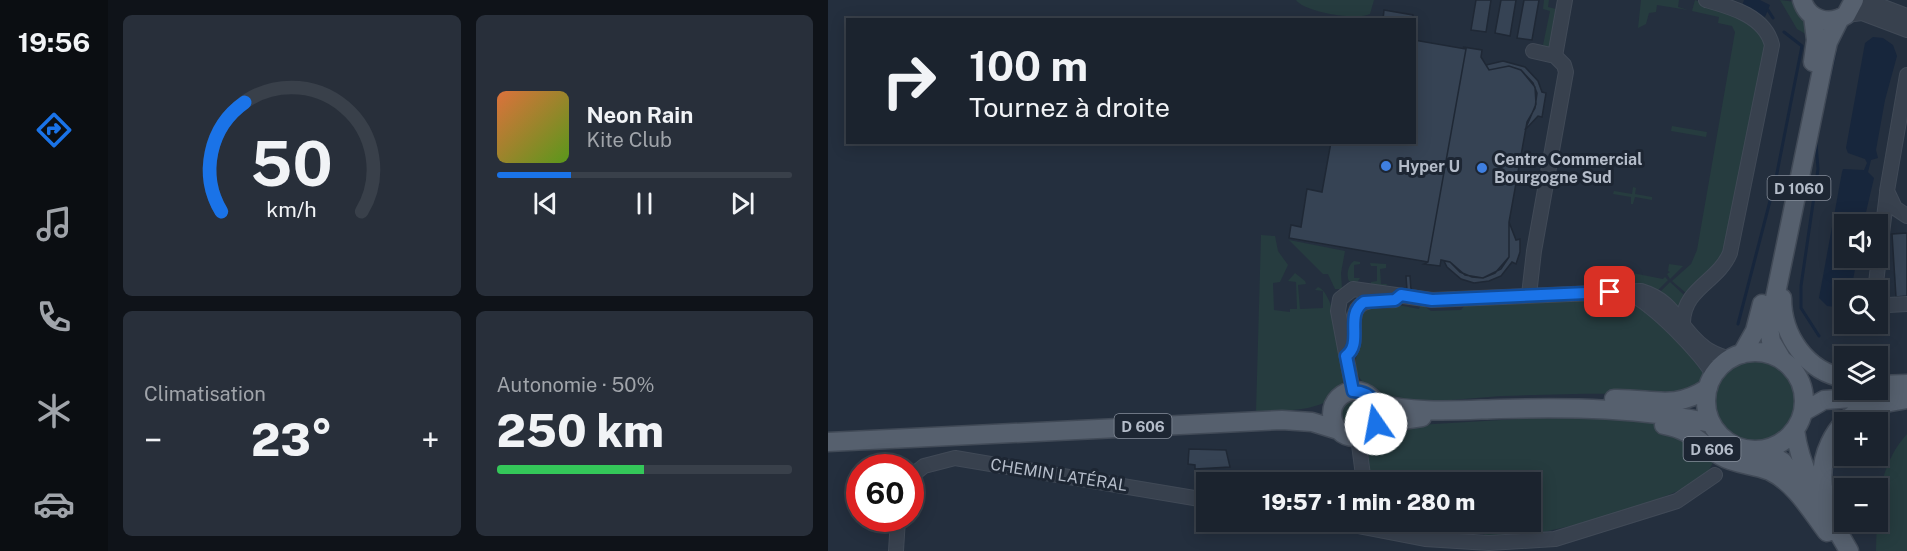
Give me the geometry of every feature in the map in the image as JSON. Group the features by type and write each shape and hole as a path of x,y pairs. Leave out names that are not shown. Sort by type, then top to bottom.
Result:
{"main road":[{"path":"1802,0 1813,16 1826,21 1847,11"},
{"name":"D 1060","path":"1781,358 1771,341 1769,327 1826,51 1834,27 1847,11"},
{"name":"D 1060","path":"1736,356 1755,332 1785,205 1813,61 1816,40 1813,16"},
{"path":"1797,197 1782,292 1782,312 1787,332 1808,360 1822,370 1834,374"},
{"path":"1760,352 1781,358 1798,376 1804,393 1803,412 1795,430 1781,443 1763,450 1747,450 1733,445 1720,436 1711,423 1707,406 1711,381 1736,356 1760,352"},
{"path":"1798,376 1808,380 1834,384"},
{"name":"D 606","path":"1502,409 1574,400 1679,403 1691,399 1711,381"},
{"path":"1888,384 1907,384"},
{"path":"1353,391 1366,394 1376,403 1378,417 1376,424 1365,435 1358,437 1338,430 1332,416 1335,403 1340,397 1353,391"},
{"path":"1803,412 1824,400 1836,398 1907,395"},
{"path":"1833,532 1824,494 1822,472 1833,436 1847,420 1865,408 1907,399"},
{"name":"D 606","path":"1282,420 1312,413 1335,403"},
{"name":"D 606","path":"1376,403 1396,407 1477,410 1623,410 1711,423"},
{"name":"D 606","path":"1376,424 1477,410"},
{"name":"D 606","path":"1574,410 1686,430 1729,460 1769,471 1793,488 1850,551"},
{"name":"D 606","path":"828,442 1282,420 1312,422 1338,430"},
{"name":"D 606","path":"1795,430 1798,449 1811,486 1833,532 1839,551"},
{"name":"D 606","path":"1763,450 1783,462 1790,470 1833,532"}],"street":[{"path":"1555,56 1565,0"},
{"path":"1683,322 1683,311 1689,297 1716,276 1725,266 1730,253 1772,45 1760,23 1732,9 1706,0"},
{"path":"1865,0 1904,12"},
{"path":"1847,11 1862,13 1907,30"},
{"path":"1529,295 1534,251 1566,72 1564,65 1555,56 1533,51"},
{"path":"1876,280 1887,191 1906,93"},
{"path":"1887,191 1895,208 1907,216"},
{"path":"1353,391 1338,311 1344,294 1360,289 1432,300 1641,291 1652,294 1670,307 1690,334 1704,347 1736,356"},
{"path":"1610,292 1634,296 1644,301 1705,361 1711,381"},
{"path":"1346,356 1353,347 1354,315 1360,305 1369,301 1395,300 1401,295"},
{"path":"1888,305 1907,304"},
{"path":"1358,437 1363,472"},
{"name":"CHEMIN LATÉRAL","path":"924,469 942,459 955,458 1196,498"},
{"path":"1396,532 1435,540 1489,543 1555,538 1677,501 1715,474"},
{"path":"896,551 897,532"}],"green space":[{"path":"1296,0 1374,0 1370,14 1343,16 1320,12"},
{"path":"1544,0 1549,0 1548,7 1556,9 1549,50 1536,44 1543,45 1550,11 1543,9"},
{"path":"1641,0 1679,0 1678,7 1688,10 1657,5 1656,12 1649,13 1646,24 1638,28"},
{"path":"1695,0 1719,8 1756,26 1766,45 1724,254 1686,293 1672,281 1691,264 1697,250 1735,32 1732,26 1718,23 1719,17 1692,11"},
{"path":"1780,0 1796,2 1806,18 1809,36 1797,29"},
{"path":"1672,126 1707,132 1706,137 1671,131"},
{"path":"1633,187 1636,188 1635,194 1652,197 1652,200 1635,197 1631,204 1631,197 1613,194 1614,191 1632,194"},
{"path":"1261,235 1275,236 1278,251 1288,265 1280,282 1273,283 1274,310 1290,312 1290,309 1297,309 1296,282 1288,281 1295,273 1306,284 1298,285 1300,309 1323,308 1323,291 1334,313 1344,377 1336,394 1320,405 1310,408 1256,412"},
{"path":"1289,240 1345,251 1341,273 1342,289 1335,289 1328,274 1323,274"},
{"path":"1354,261 1360,262 1354,265 1354,278 1360,278 1356,284 1349,281 1348,276 1349,268"},
{"path":"1370,263 1386,264 1386,268 1380,269 1381,284 1387,284 1386,286 1371,284 1377,281 1377,266 1371,266"},
{"path":"1669,264 1683,266 1670,279 1667,274 1670,272 1668,271"},
{"path":"1597,266 1663,279 1665,277 1668,280 1655,293 1606,288 1598,282"},
{"path":"1670,282 1684,295 1680,313 1658,294"},
{"path":"1600,298 1629,299 1646,306 1704,369 1703,381 1683,396 1569,394 1417,401 1383,396 1368,387 1357,372 1360,321 1367,310 1377,306 1377,309 1393,308 1398,305 1419,309 1421,304 1431,311 1461,310 1465,305"},
{"path":"1755,357 1772,361 1786,370 1795,384 1799,401 1795,418 1786,432 1772,441 1755,445 1738,441 1724,432 1715,418 1711,401 1715,384 1724,370 1738,361"},
{"path":"1355,398 1367,403 1372,415 1367,427 1355,432 1343,427 1338,415 1343,403"},
{"path":"1534,418 1626,420 1661,426 1677,432 1692,440 1715,458 1706,474 1671,494 1614,514 1541,532 1541,472 1370,472 1369,452 1373,439 1379,434 1401,426"},
{"path":"1907,434 1907,551 1876,551 1877,532 1888,532 1888,478 1883,478 1897,447"},
{"path":"1482,532 1541,532 1513,537 1486,536"}],"water":[{"path":"1744,0 1760,0 1770,5 1765,17 1742,6"},
{"path":"1873,37 1883,38 1893,45 1897,56 1885,100 1876,150 1878,158 1871,160 1868,172 1874,178 1866,214 1834,214 1843,169 1864,170 1867,163 1865,159 1848,153 1846,148 1865,43"},
{"path":"1834,216 1834,268 1855,268 1853,280 1834,280 1834,307 1827,306 1819,298"}],"building":[{"path":"1476,0 1491,0 1486,32 1471,30"},
{"path":"1501,0 1516,0 1510,36 1495,33"},
{"path":"1524,0 1539,0 1532,40 1517,38"},
{"path":"1384,10 1413,15 1413,18 1383,18"},
{"name":"Hyper U","path":"1416,40 1466,49 1428,262 1289,238 1291,225 1301,227 1307,189 1322,192 1331,144 1416,144"},
{"name":"Centre Commercial Bourgogne Sud","path":"1463,47 1482,50 1481,57 1489,70 1509,66 1521,70 1533,83 1537,93 1535,108 1527,122 1509,222 1509,257 1501,269 1483,278 1465,275 1450,262 1441,260 1440,266 1424,264 1428,262 1466,49"},
{"path":"1503,61 1525,67 1538,81 1542,92 1546,93 1542,117 1538,116 1525,130 1536,104 1535,87 1521,70 1509,66 1489,70 1486,65"},
{"path":"1509,222 1516,240 1520,239 1520,252 1516,264 1512,262 1501,276 1489,281 1474,283 1461,279 1447,267 1444,261 1450,262 1460,272 1472,277 1483,278 1495,273 1509,257"},
{"path":"1907,233 1907,296 1896,297 1892,234"},
{"path":"1406,276 1410,276 1411,290 1407,290"},
{"path":"1189,449 1226,450 1230,467 1195,469 1195,465 1188,464"}],"waterway":[{"path":"1768,10 1773,18"},
{"path":"1738,324 1776,178 1802,46 1784,32"},
{"path":"1824,104 1835,53"},
{"path":"1816,143 1818,169 1801,286 1801,308 1819,336"}],"place":[{"name":"Hyper U","path":"1386,166"},
{"name":"Centre Commercial Bourgogne Sud","path":"1482,168"}],"route":[{"path":"1376,424 1378,417 1376,403 1366,394 1353,391 1346,356 1353,347 1354,315 1364,302 1395,300 1401,295 1432,300 1610,292"}]}
